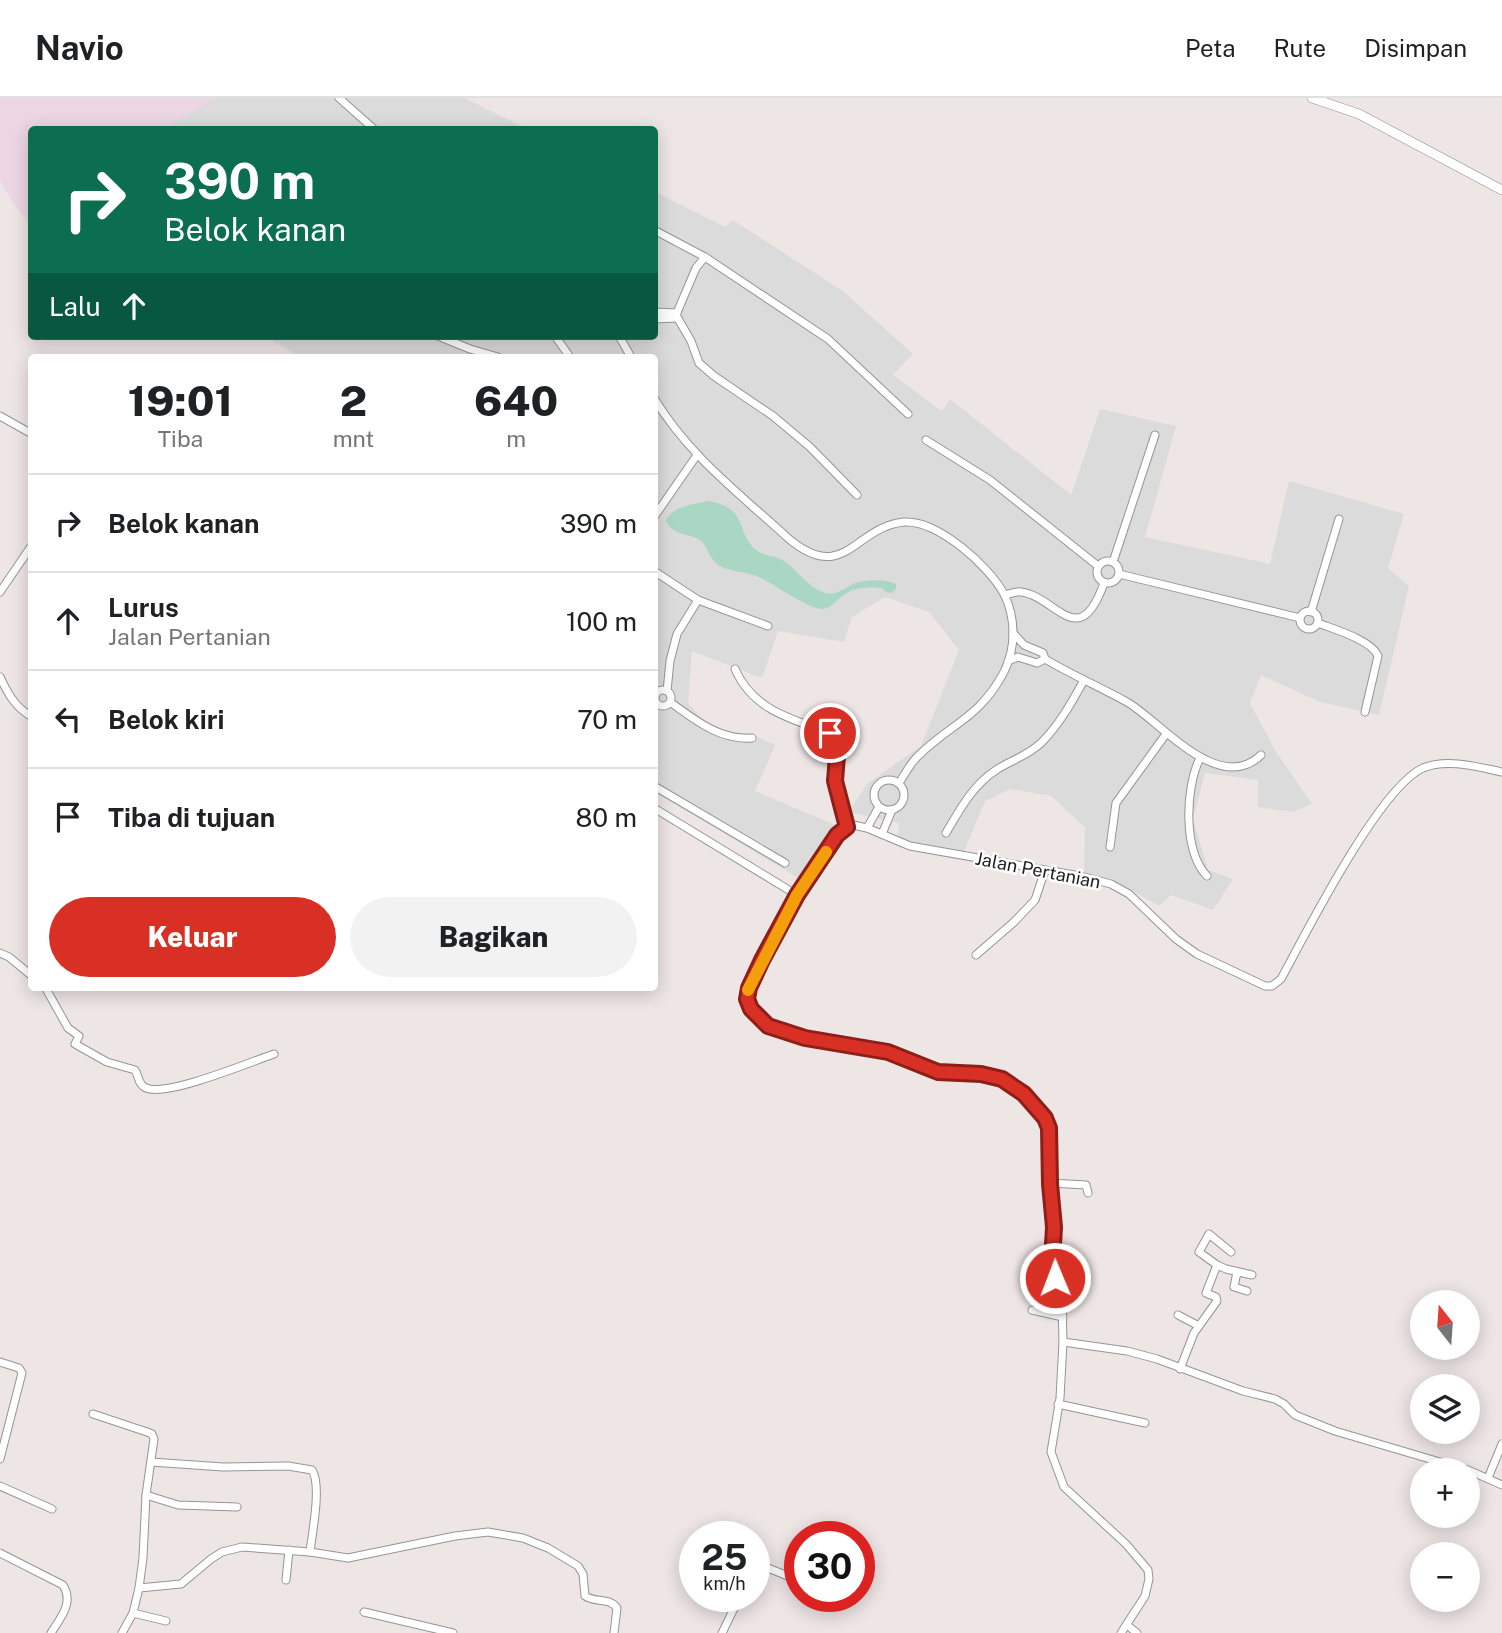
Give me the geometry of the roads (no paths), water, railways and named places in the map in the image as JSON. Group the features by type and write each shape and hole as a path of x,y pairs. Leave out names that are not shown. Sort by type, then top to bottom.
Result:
{"street":[{"path":"340,98 372,126"},
{"path":"1312,98 1359,114 1502,190"},
{"path":"658,232 705,257 828,340 908,414"},
{"path":"677,315 696,268 705,257"},
{"path":"658,313 677,315"},
{"path":"658,318 677,315"},
{"path":"677,315 699,363 773,416 810,447 857,495"},
{"path":"448,340 488,354"},
{"path":"658,404 671,425 697,455 789,539 806,551 831,557 850,550 871,534 890,526 904,522 929,527 944,534 969,554 988,572 1005,595 1012,620 1013,645 993,692 982,705 919,754 899,783"},
{"path":"0,416 28,432"},
{"path":"1114,562 1155,435"},
{"path":"926,440 990,480 1098,566"},
{"path":"658,511 697,455"},
{"path":"1311,611 1339,519"},
{"path":"0,592 28,551"},
{"path":"1098,566 1107,560 1118,567 1119,574 1115,581 1104,583"},
{"path":"1098,566 1098,578 1104,583"},
{"path":"1119,574 1300,618"},
{"path":"658,575 698,600 768,626"},
{"path":"1005,595 1019,591 1026,593 1063,615 1076,617 1087,612 1096,603 1104,583"},
{"path":"670,702 671,696 667,691 670,661 677,634 698,600"},
{"path":"1311,611 1317,615 1318,622 1313,628 1307,629 1301,625 1300,618 1311,611"},
{"path":"1318,622 1367,643 1376,651 1378,656 1365,712"},
{"path":"1012,633 1024,645 1043,653 1045,659 1144,713 1166,734 1200,758 1228,766 1254,763 1261,755"},
{"path":"1008,662 1018,657 1037,663 1045,659"},
{"path":"735,669 742,684 765,707 830,733 837,739 835,781 847,827 837,835 797,895 749,988 747,999 758,1018 768,1026 805,1038 888,1052 938,1072 981,1074 1002,1079 1024,1094 1045,1118 1049,1128 1054,1227 1052,1262 1062,1300 1063,1317 1060,1398 1051,1452 1064,1487 1126,1544 1148,1570 1145,1596 1121,1633"},
{"path":"0,677 14,702 28,714"},
{"path":"946,833 961,807 984,780 998,769 1026,755 1043,741 1071,705 1084,680"},
{"path":"658,693 667,691"},
{"path":"658,707 670,702"},
{"path":"670,702 700,724 718,733 752,738"},
{"path":"1110,847 1116,803 1166,734"},
{"path":"1200,758 1193,772 1187,822 1200,870 1207,877"},
{"name":"Jalan Pertanian","path":"847,827 853,825 867,828 910,846 1080,876 1119,888 1138,901 1176,939 1197,954 1247,979 1272,986 1281,979 1376,817 1405,781 1420,770 1445,764 1502,772"},
{"path":"879,807 874,795 876,787 886,780 899,783 904,799 892,810 882,834"},
{"path":"658,788 785,863"},
{"path":"879,807 892,810"},
{"path":"867,828 879,807"},
{"path":"658,810 797,895"},
{"path":"976,955 1035,900 1045,870"},
{"path":"0,953 28,973"},
{"path":"47,991 68,1028 79,1036 75,1044 107,1062 135,1070 141,1084 146,1088 157,1090 177,1087 274,1054"},
{"path":"1050,1184 1086,1185 1088,1193"},
{"path":"1231,1252 1209,1234 1199,1252 1217,1265 1252,1275"},
{"path":"1180,1369 1194,1333 1217,1301 1216,1297 1206,1293 1217,1265"},
{"path":"1237,1272 1234,1287 1247,1291"},
{"path":"1032,1310 1063,1317"},
{"path":"1178,1315 1199,1326"},
{"path":"1063,1342 1133,1352 1275,1399 1295,1415 1335,1431 1427,1458"},
{"path":"0,1362 19,1368 22,1373 0,1459"},
{"path":"1058,1404 1144,1423"},
{"path":"93,1414 152,1434 154,1439 146,1495 144,1558 133,1613 122,1633"},
{"path":"1488,1478 1502,1444"},
{"path":"151,1462 223,1467 288,1466 312,1471 315,1475 316,1490 310,1552"},
{"path":"1480,1475 1502,1485"},
{"path":"0,1486 52,1509"},
{"path":"146,1495 178,1505 237,1507"},
{"path":"139,1588 181,1584 222,1552 242,1547 348,1558 488,1532 523,1538 548,1548 578,1566 583,1574 585,1596 591,1600 608,1601 617,1608 614,1633"},
{"path":"286,1580 289,1550"},
{"path":"0,1553 63,1585 68,1593 68,1602 51,1633"},
{"path":"363,1612 453,1633"},
{"path":"722,1633 732,1612"},
{"path":"133,1613 166,1621"},
{"path":"1127,1625 1137,1633"}]}
